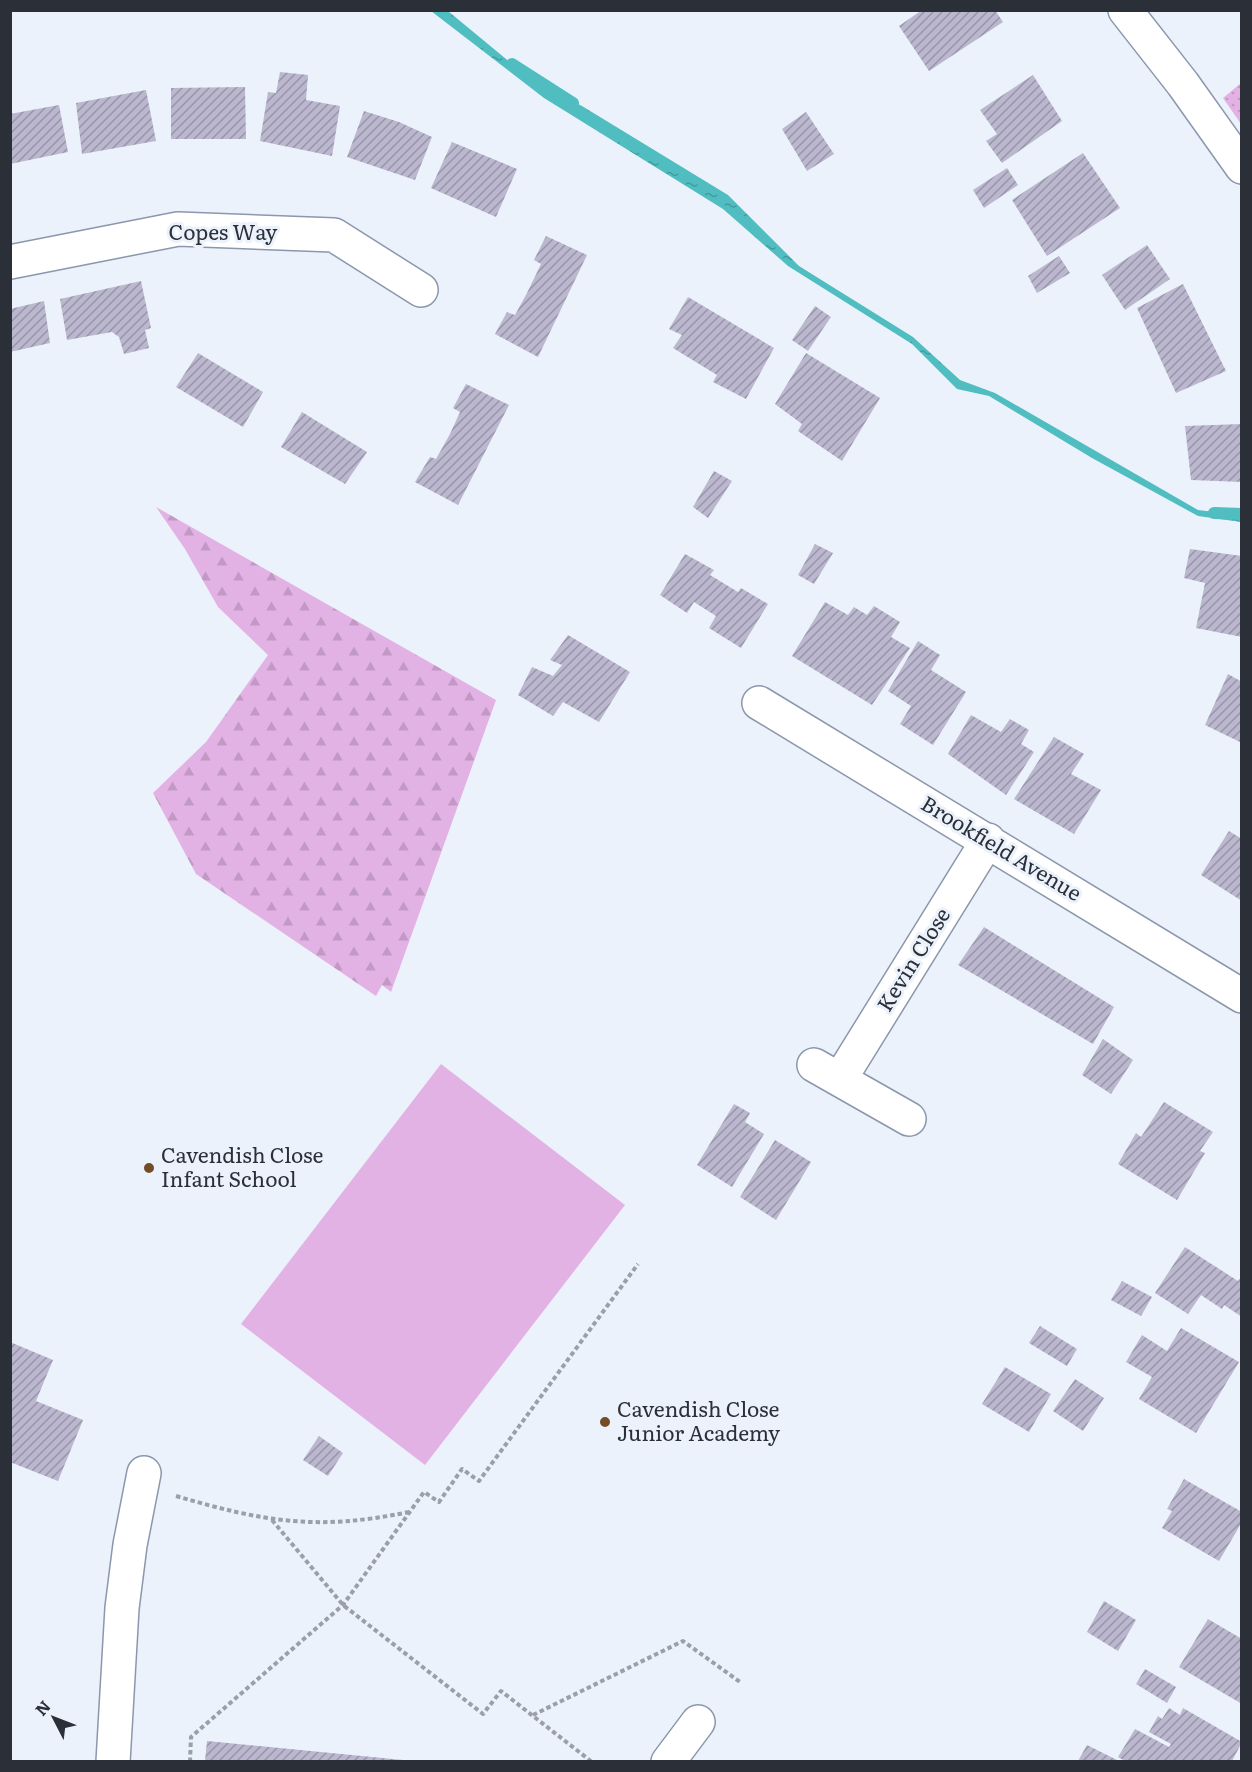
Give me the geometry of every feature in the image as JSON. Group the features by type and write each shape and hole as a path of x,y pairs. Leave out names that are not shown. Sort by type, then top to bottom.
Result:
{"street":[{"path":"1125,10 1183,84 1242,166"},
{"name":"Copes Way","path":"10,262 178,229 334,234 422,290"},
{"name":"Brookfield Avenue","path":"759,703 1242,996"},
{"name":"Kevin Close","path":"909,1119 827,1072 988,840"},
{"path":"113,1761 122,1608 142,1479"},
{"path":"668,1761 698,1722"}],"path":[{"path":"189,1761 191,1737 344,1605 424,1492 439,1502 462,1469 479,1481 638,1264"},
{"path":"142,1479 272,1520 339,1523 409,1512"},
{"path":"272,1520 344,1605 483,1713 501,1691 592,1761"},
{"path":"533,1715 683,1641 740,1682"}],"green space":[{"path":"1241,83 1241,124 1223,98"},
{"path":"156,507 496,700 391,992 382,985 376,996 196,874 153,793 206,742 268,655 218,607 185,549"},
{"path":"441,1064 625,1205 425,1465 241,1324"}],"water":[{"path":"431,11 448,11 511,63 554,92 582,106 728,195 799,266 913,337 960,380 995,393 1198,510 1241,515 1241,522 1198,516 1092,458 989,396 957,389 912,344 788,266 723,209 544,98"}],"building":[{"path":"922,10 995,10 1003,22 929,71 899,26"},
{"path":"280,72 308,75 306,100 340,106 332,156 260,141 268,92 276,93"},
{"path":"1033,75 1062,121 1002,163 986,141 997,134 980,110"},
{"path":"245,87 246,139 171,139 171,88"},
{"path":"146,90 156,141 82,154 76,103"},
{"path":"59,105 68,152 10,164 10,114"},
{"path":"364,111 399,122 432,137 415,180 347,157"},
{"path":"806,112 834,154 807,171 782,129"},
{"path":"452,142 517,169 496,217 431,188"},
{"path":"1083,153 1120,208 1047,256 1012,200"},
{"path":"1007,168 1018,185 984,208 973,190"},
{"path":"546,236 587,255 538,357 495,334 507,312 515,315 527,293 541,264 534,260"},
{"path":"1147,245 1170,279 1125,310 1102,275"},
{"path":"1059,256 1070,273 1037,293 1028,276"},
{"path":"141,281 151,328 145,330 149,348 124,354 119,337 112,332 67,340 60,299"},
{"path":"1183,284 1226,371 1176,393 1137,308"},
{"path":"688,297 774,348 746,399 713,382 717,375 673,348 682,335 669,329"},
{"path":"44,301 50,343 10,352 10,309"},
{"path":"815,306 831,317 808,351 792,340"},
{"path":"198,353 263,392 243,427 176,387"},
{"path":"806,353 880,398 842,461 798,431 802,424 775,404"},
{"path":"466,384 509,405 458,505 415,482 430,457 436,459 450,434 460,412 453,408"},
{"path":"302,412 367,452 345,484 281,447"},
{"path":"1242,424 1242,482 1191,480 1185,426"},
{"path":"714,471 732,481 708,518 693,507"},
{"path":"815,544 833,553 814,584 798,575"},
{"path":"1190,549 1242,556 1242,637 1196,628 1205,583 1184,578"},
{"path":"685,554 714,570 710,575 738,592 741,588 768,604 741,648 709,628 716,616 694,602 687,613 660,595"},
{"path":"825,602 848,615 854,607 867,615 874,606 900,622 891,637 910,648 872,705 792,656"},
{"path":"568,635 630,672 599,722 563,702 553,716 518,695 532,667 553,676 562,665 550,660"},
{"path":"918,641 940,655 931,670 966,692 933,745 900,724 911,706 888,691"},
{"path":"1228,674 1242,682 1242,743 1205,725"},
{"path":"971,715 1001,732 1010,719 1029,730 1021,744 1034,752 1006,795 948,754"},
{"path":"1054,737 1084,754 1071,774 1101,790 1074,834 1014,799"},
{"path":"1229,831 1242,839 1242,901 1201,875"},
{"path":"984,927 1114,1007 1093,1044 958,965"},
{"path":"1103,1039 1133,1060 1111,1094 1082,1075"},
{"path":"1164,1102 1213,1132 1200,1151 1205,1153 1177,1200 1118,1164 1136,1133 1141,1137"},
{"path":"734,1104 750,1113 745,1122 764,1134 732,1187 697,1165"},
{"path":"775,1140 811,1162 776,1220 740,1197"},
{"path":"1185,1247 1238,1281 1242,1276 1242,1317 1224,1305 1222,1309 1201,1295 1188,1314 1155,1293"},
{"path":"1122,1281 1152,1297 1141,1316 1111,1300"},
{"path":"1040,1326 1077,1349 1067,1366 1029,1343"},
{"path":"1181,1328 1239,1362 1196,1433 1139,1399 1152,1377 1126,1362 1142,1335 1167,1351"},
{"path":"10,1342 53,1360 36,1401 83,1420 58,1481 10,1462"},
{"path":"1005,1367 1051,1394 1029,1432 982,1404"},
{"path":"1075,1379 1104,1398 1083,1431 1053,1411"},
{"path":"319,1436 343,1453 328,1476 303,1460"},
{"path":"1184,1479 1242,1512 1242,1522 1219,1561 1162,1528 1172,1511 1167,1509"},
{"path":"1104,1601 1136,1620 1118,1651 1087,1632"},
{"path":"1208,1619 1242,1639 1242,1704 1179,1667"},
{"path":"1145,1669 1176,1687 1167,1703 1136,1684"},
{"path":"1169,1708 1180,1715 1183,1708 1242,1742 1232,1761 1125,1761 1118,1757 1135,1729 1169,1747 1171,1744 1149,1732 1158,1716 1162,1719"},
{"path":"207,1741 403,1760 403,1761 205,1761"},
{"path":"1087,1745 1119,1761 1078,1761"}],"waterway":[{"path":"512,64 573,103"},
{"path":"1214,513 1242,514"}],"place":[{"name":"Cavendish Close Infant School","path":"149,1168"},
{"name":"Cavendish Close Junior Academy","path":"605,1422"}]}
